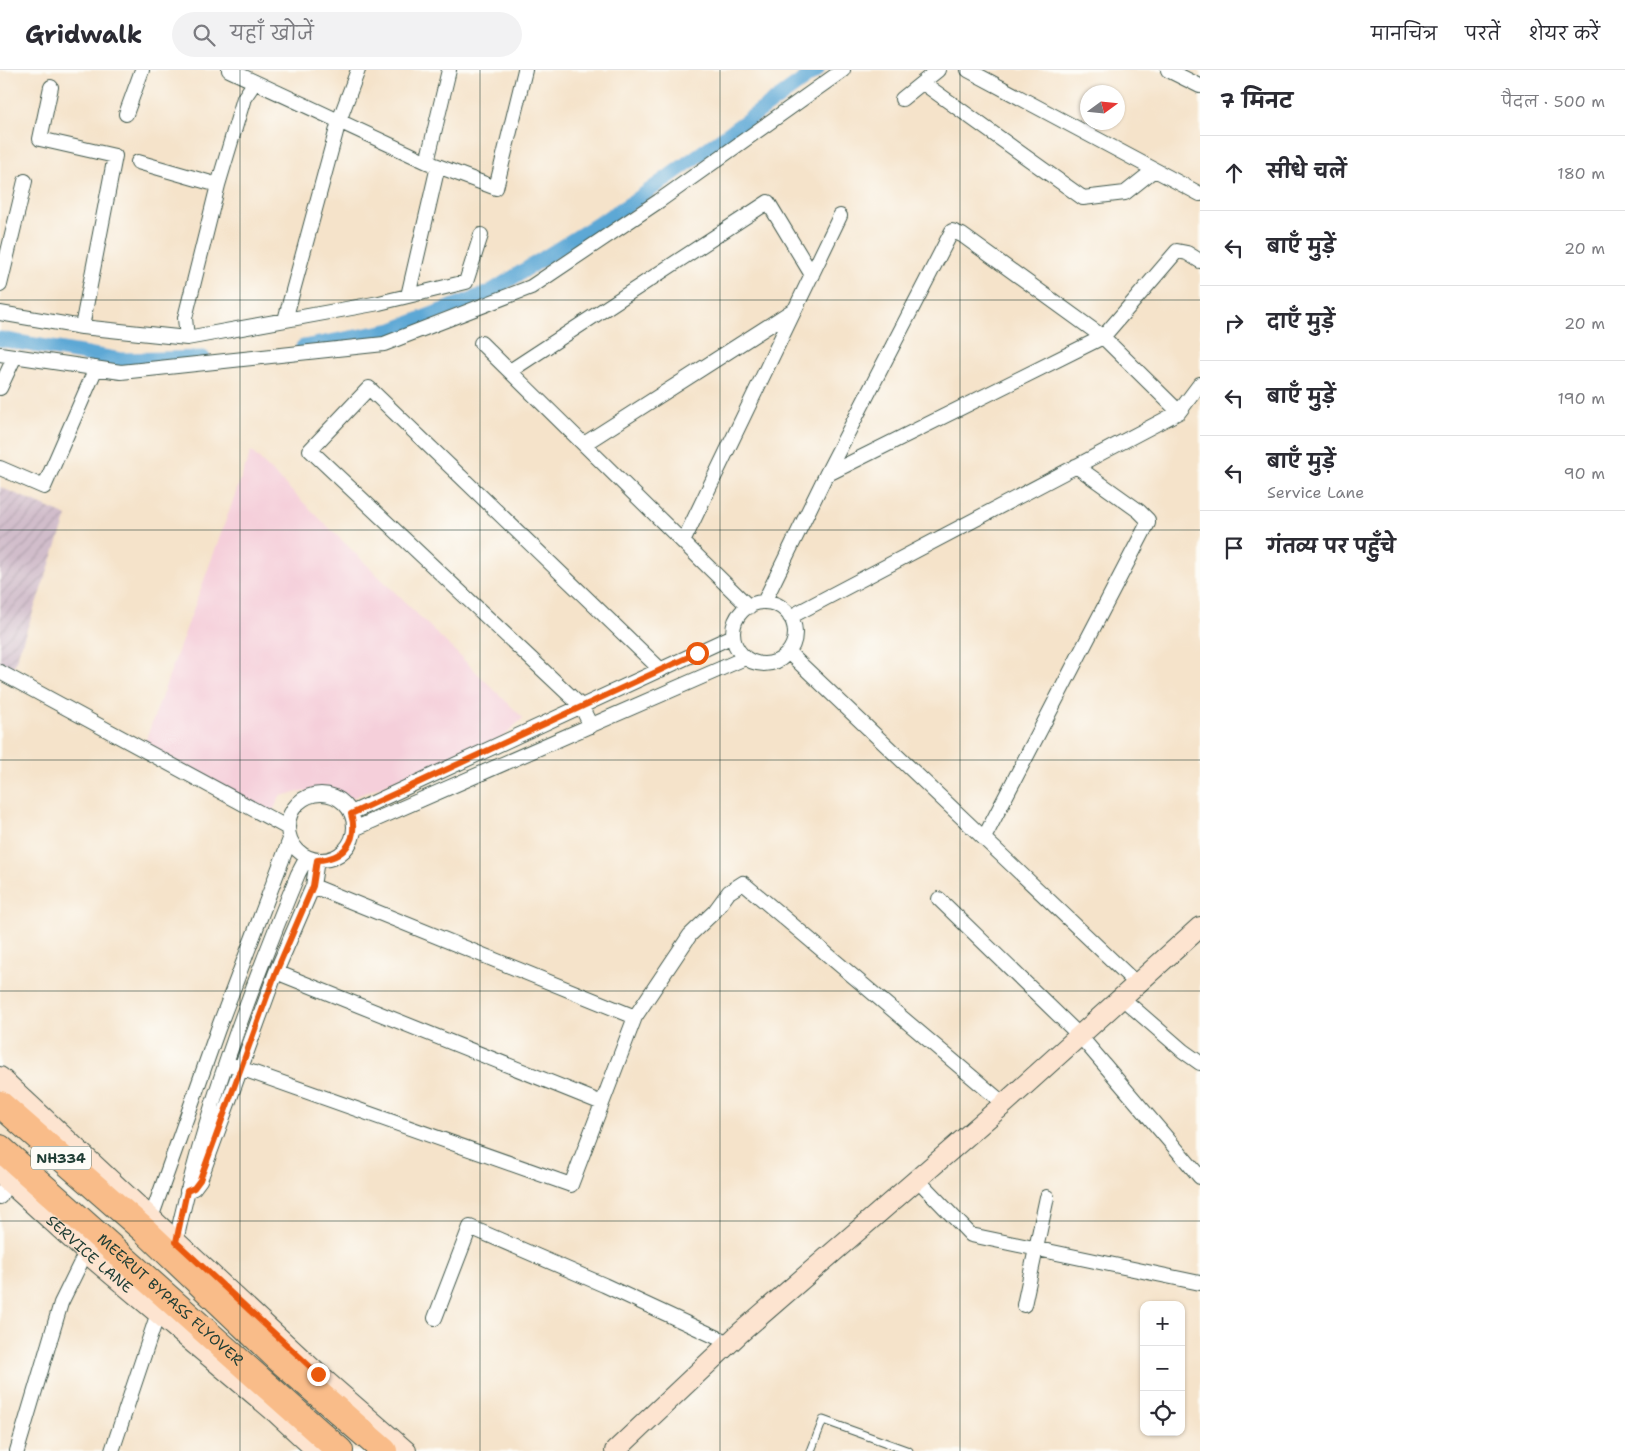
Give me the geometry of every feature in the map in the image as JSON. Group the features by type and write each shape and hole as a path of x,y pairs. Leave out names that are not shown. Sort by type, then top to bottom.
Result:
{"highway":[{"name":"NH334","path":"0,1104 148,1224 172,1247"},
{"name":"MEERUT BYPASS FLYOVER","path":"0,1148 127,1275 267,1386 340,1451"},
{"name":"MEERUT BYPASS FLYOVER","path":"172,1247 292,1370 384,1451"}],"street":[{"path":"126,114 142,70"},
{"path":"229,70 432,164 496,188 525,70"},
{"path":"285,320 339,121 358,70"},
{"path":"408,296 449,70"},
{"path":"0,354 121,372 384,344 531,287 659,201 843,70"},
{"path":"902,99 938,70"},
{"path":"968,70 1200,194"},
{"path":"1168,70 1200,86"},
{"path":"187,338 185,318 218,185 244,98 255,82"},
{"path":"923,82 1083,198 1125,193 1154,170"},
{"path":"51,87 40,139 116,156 82,327"},
{"path":"138,162 218,185"},
{"path":"0,285 25,181"},
{"path":"510,372 768,202 812,275"},
{"path":"683,542 840,216"},
{"path":"764,602 826,475 952,231 962,235 1103,337 1179,412"},
{"path":"0,313 82,327 187,338 379,303 466,282 481,235"},
{"path":"826,475 1103,337 1178,251 1187,253 1200,261"},
{"path":"584,444 796,308"},
{"path":"481,343 749,607"},
{"path":"0,388 15,356"},
{"path":"0,468 44,487 96,368"},
{"path":"790,617 1179,412 1200,384"},
{"path":"591,726 581,706 310,450 369,388 660,670"},
{"path":"984,838 1148,523 1148,520 1139,511 1076,466"},
{"path":"764,602 774,604 783,609 794,625 795,635 789,652 782,659 773,664 763,665 753,663 745,658 735,645 733,636 738,616 749,607 764,602"},
{"path":"351,814 733,636"},
{"path":"789,652 1138,984"},
{"path":"697,653 708,675"},
{"path":"354,829 745,658"},
{"path":"0,672 289,834 294,846 312,858 328,860 338,856 346,849 354,829 351,814 342,802 334,797 313,795 295,807 290,817 289,834 148,1224 0,1077"},
{"path":"525,732 532,751"},
{"path":"454,765 462,782"},
{"path":"187,1191 194,1188 200,1180 276,972 313,886 312,858"},
{"path":"312,858 298,874 254,981 226,1063 172,1247 406,1451"},
{"path":"226,1063 571,1185 635,1017 690,935 715,911 729,892 743,883 1004,1104"},
{"path":"313,886 635,1017"},
{"path":"939,899 1080,1036 1200,1177"},
{"path":"615,1451 729,1344 1004,1104 1200,927"},
{"path":"276,972 602,1103"},
{"path":"239,975 254,981"},
{"path":"1122,998 1183,1052 1200,1063"},
{"path":"218,1029 236,1036"},
{"path":"918,1180 971,1235 1036,1247 1200,1283"},
{"name":"SERVICE LANE","path":"3,1184 86,1252 127,1275 158,1314 275,1412 317,1451"},
{"path":"1024,1305 1047,1198"},
{"path":"435,1318 470,1227 604,1285 729,1344"},
{"path":"17,1451 61,1303 86,1252"},
{"path":"112,1451 158,1314"}],"lane":[{"path":"811,1451 823,1420 909,1451"}],"shaded area":[{"path":"251,451 523,718 503,737 342,802 334,797 305,791 280,796 269,820 141,753"},
{"path":"0,487 67,516 10,677 0,671"}],"waterway":[{"path":"303,347 392,330 490,292 636,200 817,70"},
{"path":"0,339 121,360 203,358"}],"route":[{"path":"318,1374 176,1242 187,1191 194,1188 200,1180 260,1012 313,886 317,860 328,860 338,856 346,849 354,829 351,814 697,653"}]}
